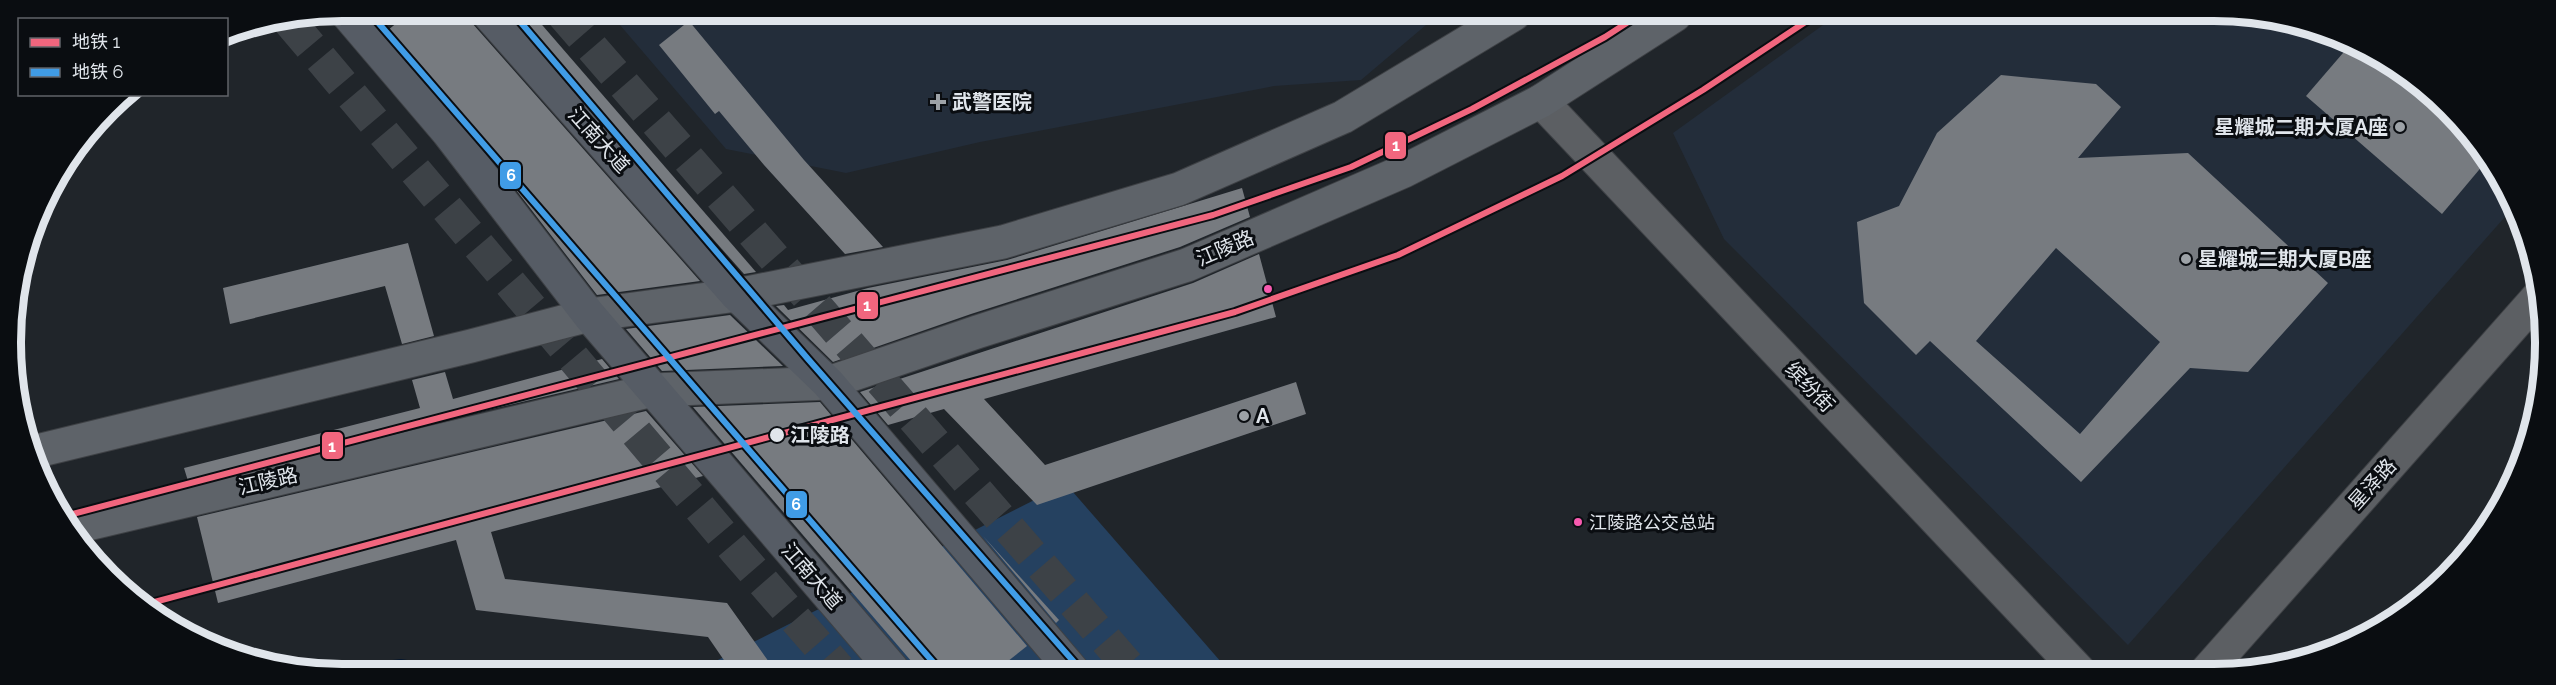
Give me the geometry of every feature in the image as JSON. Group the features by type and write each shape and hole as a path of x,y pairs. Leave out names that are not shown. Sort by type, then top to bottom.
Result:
{"main road":[{"name":"江南大道","path":"354,21 448,132 589,315 888,664"},
{"name":"江南大道","path":"495,21 737,295 828,383 1067,664"},
{"path":"40,450 471,346 589,315 737,295 1003,242 1179,189 1343,117 1502,21"},
{"name":"江陵路","path":"79,526 653,390 828,383 976,332 1187,265 1404,171 1541,101 1666,21"}],"street":[{"name":"缤纷街","path":"1541,101 2072,664"},
{"name":"星泽路","path":"2213,664 2532,304"}],"shaded area":[{"name":"武警医院","path":"617,21 1431,21 1361,80 1274,86 980,142 846,173 726,149"},
{"path":"1829,21 2235,22 2276,27 2317,38 2356,54 2392,75 2441,115 2469,147 2492,182 2508,213 2128,645 1724,239 1673,133"},
{"path":"1066,484 1223,664 710,664"},
{"path":"401,659 433,664 359,664"}],"building":[{"path":"399,21 471,21 700,281 597,295 463,121 387,31"},
{"path":"520,21 539,21 756,272 744,274"},
{"path":"689,21 804,160 883,247 845,254 764,165 719,111 715,114 659,45"},
{"name":"星耀城二期大厦A座","path":"2346,49 2409,87 2441,115 2482,166 2442,214 2306,96"},
{"path":"2001,75 2096,84 2121,107 2078,158 2188,153 2328,283 2248,372 2190,368 2081,482 1930,341 1916,355 1864,303 1857,222 1899,206 1937,133","holes":["2056,248 2160,342 2080,434 1976,341"]},
{"path":"1242,188 1250,217 1180,247 971,314 833,362 776,306 784,305 788,310 868,288 1007,260"},
{"path":"408,243 434,336 402,344 385,286 230,324 223,288"},
{"path":"1259,254 1276,317 984,399 1045,465 1296,382 1306,414 1037,505 944,409 888,425 860,392 1193,283"},
{"path":"730,315 783,366 662,371 626,329"},
{"path":"602,359 619,379 188,481 184,468 420,408 412,380 445,372 453,399"},
{"path":"820,402 1027,646 1004,664 914,664 693,407"},
{"path":"646,411 703,476 491,532 505,579 727,603 770,664 727,664 708,637 476,610 456,540 218,603 197,517"},
{"path":"983,536 1059,620 1056,623"}],"tunnel":[{"path":"569,21 1127,664"},
{"path":"293,25 736,551 835,664"}],"metro line":[{"name":"6","path":"377,21 935,664"},
{"name":"6","path":"520,21 808,359 1076,664"},
{"name":"1","path":"71,514 1213,215 1351,167 1472,109 1605,37 1630,21"},
{"name":"1","path":"153,602 1235,312 1398,255 1562,176 1703,90 1807,21"}],"place":[{"name":"武警医院","path":"938,102"},
{"name":"星耀城二期大厦A座","path":"2400,127"},
{"name":"星耀城二期大厦B座","path":"2186,259"},
{"name":"A","path":"1244,416"},
{"name":"江陵路","path":"777,435"},
{"name":"江陵路公交总站","path":"1578,522"}]}
